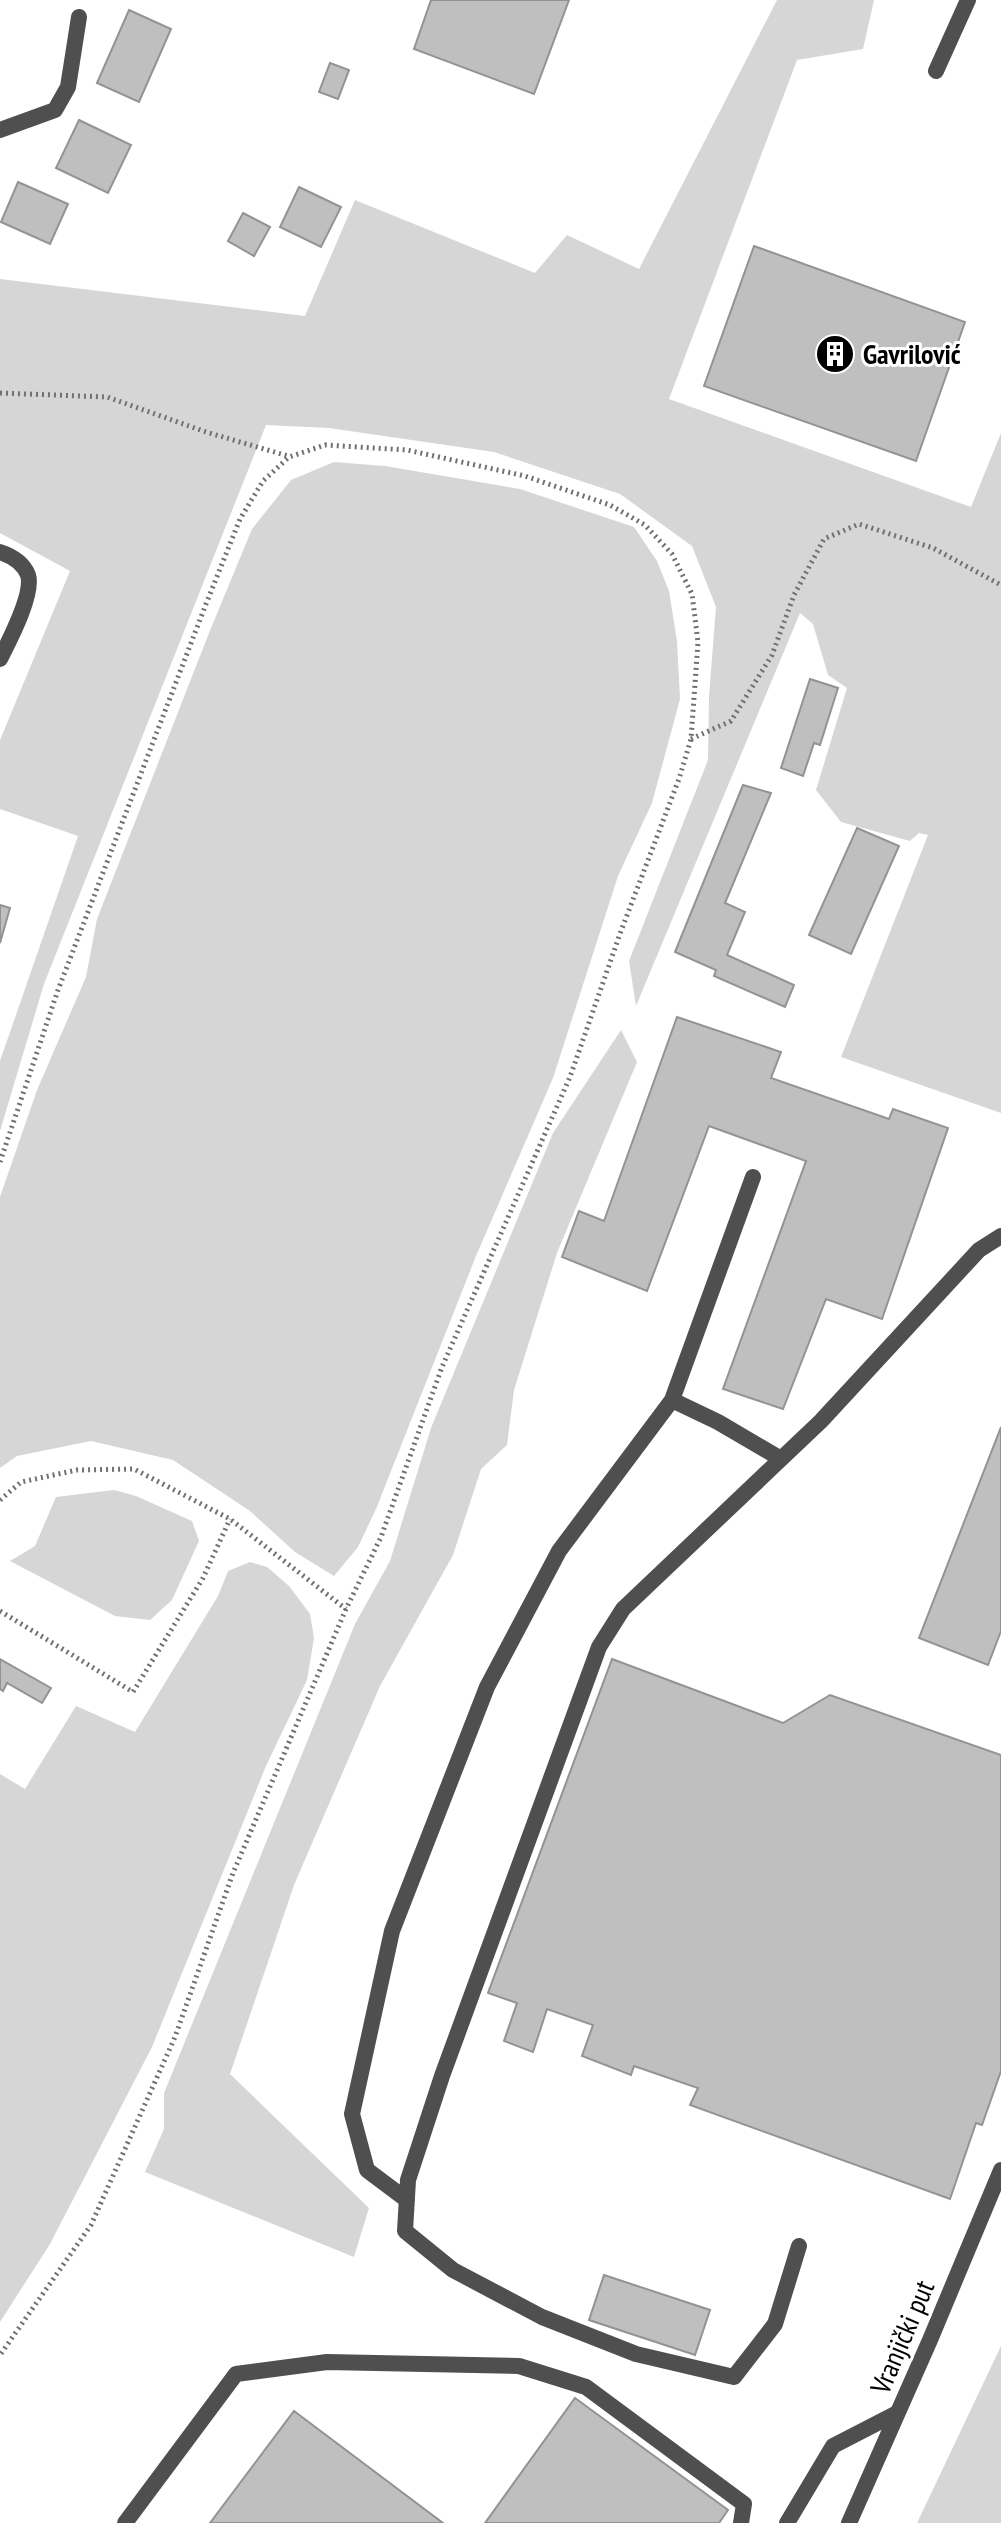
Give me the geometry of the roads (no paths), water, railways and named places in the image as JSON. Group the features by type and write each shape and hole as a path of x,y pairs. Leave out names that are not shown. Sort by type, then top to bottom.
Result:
{"street":[{"path":"936,71 968,0"},
{"path":"0,130 55,110 68,87 79,17"},
{"path":"0,552 14,557 24,567 29,579 22,611 0,659"},
{"path":"407,2200 367,2170 352,2114 392,1931 487,1687 559,1551 672,1400 753,1177"},
{"path":"799,2246 775,2324 734,2377 636,2354 542,2317 453,2270 405,2231 408,2180 442,2076 599,1647 623,1609 821,1421 979,1250 1001,1236"},
{"path":"672,1400 718,1422 781,1459"},
{"name":"Vranjički put","path":"849,2523 1001,2170"},
{"path":"125,2523 236,2374 327,2362 519,2366 586,2387 744,2504 741,2523"},
{"path":"787,2523 833,2446 897,2413"}],"place":[{"name":"Gavrilović","path":"835,354"}]}
